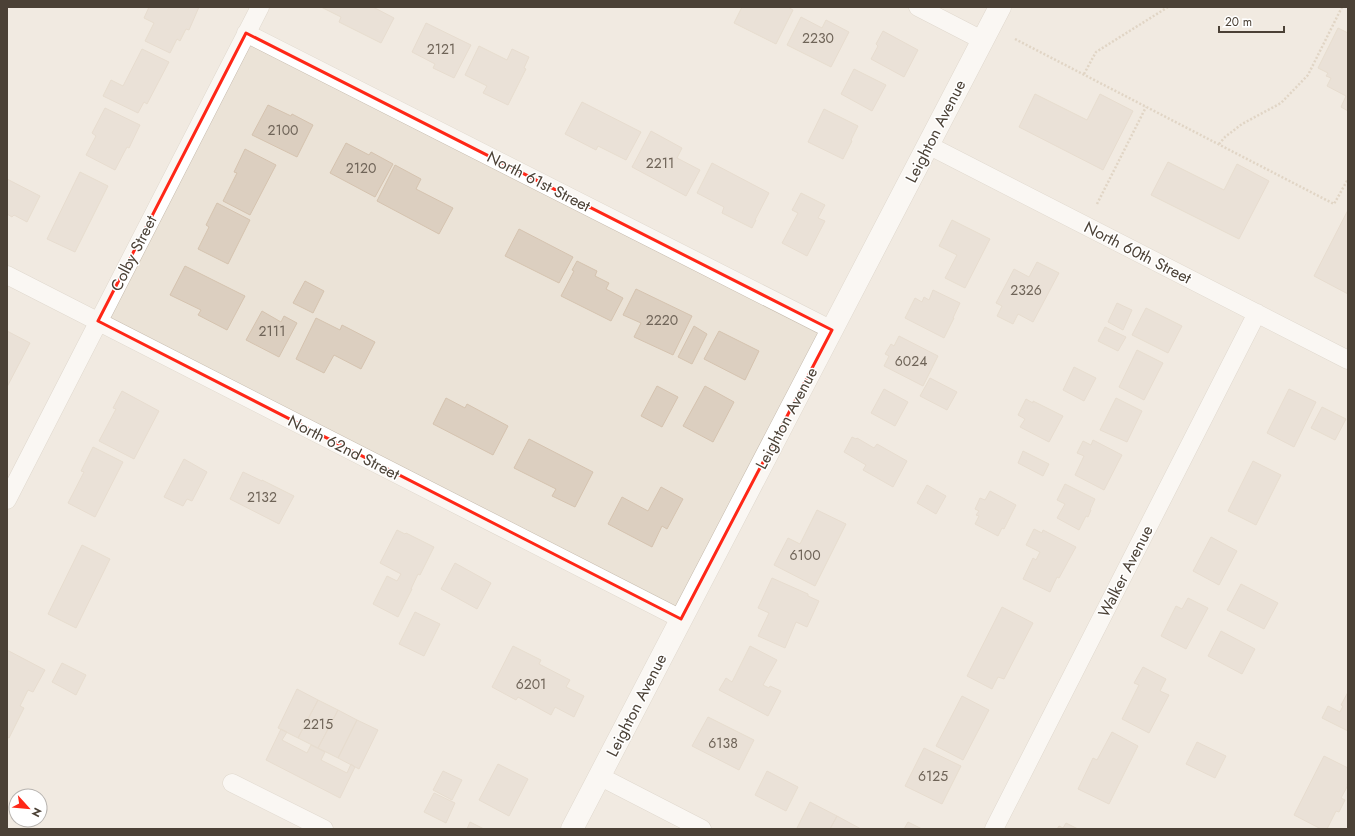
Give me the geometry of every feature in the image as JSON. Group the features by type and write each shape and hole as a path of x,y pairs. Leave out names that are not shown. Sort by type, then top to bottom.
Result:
{"street":[{"name":"Colby Street","path":"7,500 260,7"},
{"path":"918,7 982,40"},
{"name":"Leighton Avenue","path":"572,829 1000,7"},
{"name":"North 61st Street","path":"246,33 832,330"},
{"name":"North 60th Street","path":"928,145 1348,360"},
{"name":"North 62nd Street","path":"7,275 681,619"},
{"name":"Walker Avenue","path":"994,829 1257,313"},
{"path":"599,776 702,829"},
{"path":"232,782 324,829"}],"path":[{"path":"1084,74 1096,52 1168,7"},
{"path":"1219,144 1225,137 1242,124 1281,103 1308,75 1342,7"},
{"path":"1015,39 1334,204 1348,179"},
{"path":"1097,204 1146,107"}],"highlighted area":[{"path":"246,33 832,330 681,619 98,321"}],"shaded area":[{"path":"7,7 1348,7 1348,829 7,829"}],"building":[{"path":"149,7 199,7 189,30 186,29 180,41 177,39 170,53 145,41 154,23 144,18"},
{"path":"321,7 373,7 394,18 381,43 339,22 341,17"},
{"path":"742,7 788,7 793,10 776,44 734,23"},
{"path":"801,17 822,28 826,20 849,32 831,67 787,45"},
{"path":"426,23 471,45 454,78 433,68 435,64 412,52"},
{"path":"1338,28 1348,33 1348,111 1341,107 1346,96 1327,86 1331,78 1326,76 1328,73 1318,68"},
{"path":"883,31 918,50 904,77 871,59 878,46 876,44"},
{"path":"479,46 507,60 512,49 529,57 524,68 526,69 508,105 483,93 487,86 465,75"},
{"path":"142,49 169,62 147,104 144,102 138,113 103,96 111,80 123,86"},
{"path":"854,69 886,85 872,111 841,94"},
{"path":"1035,94 1087,120 1100,94 1133,111 1103,170 1019,127"},
{"path":"582,102 641,132 626,160 598,146 596,150 565,134"},
{"path":"268,105 291,116 292,114 313,125 297,157 252,135"},
{"path":"105,108 140,125 129,148 127,147 115,170 86,155 96,136 92,133"},
{"path":"824,109 858,126 843,159 808,142"},
{"path":"651,131 682,148 677,158 700,170 686,196 632,167"},
{"path":"346,143 369,155 371,152 393,164 375,197 330,173"},
{"path":"245,149 276,165 250,215 223,201 237,173 234,172"},
{"path":"1168,162 1224,190 1237,164 1269,181 1239,239 1151,195"},
{"path":"712,163 769,193 752,228 722,213 724,207 697,193"},
{"path":"395,165 421,179 416,189 453,208 439,234 377,201"},
{"path":"80,172 108,186 75,252 47,239"},
{"path":"7,179 40,196 27,222 14,215 12,217 7,214"},
{"path":"801,193 825,205 818,218 825,221 807,256 782,243 798,213 792,210"},
{"path":"217,203 250,220 228,264 198,249 209,227 206,225"},
{"path":"1348,210 1348,294 1314,276"},
{"path":"952,220 990,239 965,288 945,278 957,255 939,246"},
{"path":"519,229 573,257 559,283 505,256"},
{"path":"577,261 597,271 595,276 609,283 606,289 623,298 611,321 561,296 574,271 572,270"},
{"path":"1037,262 1059,273 1033,322 1018,314 1013,324 997,316 1002,306 996,303 1014,269 1029,277"},
{"path":"185,266 245,296 227,330 198,315 201,310 170,295"},
{"path":"305,281 324,291 313,313 293,303"},
{"path":"636,289 692,316 673,355 634,337 641,323 623,315"},
{"path":"933,290 960,303 944,338 905,318 915,298 922,302 924,297 929,300"},
{"path":"1117,303 1132,310 1123,330 1108,322"},
{"path":"1146,308 1182,326 1168,353 1132,335"},
{"path":"262,311 281,322 284,316 297,323 279,357 246,340"},
{"path":"316,318 340,330 342,325 375,342 361,369 334,355 324,373 296,359"},
{"path":"694,326 707,334 692,364 678,357"},
{"path":"1105,327 1126,337 1118,351 1098,341"},
{"path":"7,331 30,343 7,387"},
{"path":"719,331 759,351 745,380 704,359"},
{"path":"899,336 938,356 923,386 884,366 889,356 885,354 891,344 894,346"},
{"path":"1137,350 1163,363 1144,400 1119,387"},
{"path":"1074,367 1096,378 1084,401 1063,390"},
{"path":"930,378 957,392 947,410 920,396"},
{"path":"657,386 678,397 662,427 641,416"},
{"path":"705,386 734,402 713,442 683,426"},
{"path":"884,389 908,402 895,426 871,413"},
{"path":"1289,389 1316,402 1294,447 1267,433"},
{"path":"122,391 159,411 134,459 99,441 116,409 113,408"},
{"path":"446,398 465,408 467,404 508,426 493,455 433,424"},
{"path":"1116,398 1142,411 1127,442 1100,430"},
{"path":"1026,399 1063,416 1049,442 1020,427 1025,419 1018,415"},
{"path":"1322,407 1346,419 1335,440 1311,428"},
{"path":"852,437 857,438 874,448 877,444 907,461 893,487 863,470 866,465 844,452"},
{"path":"529,439 593,472 575,507 552,496 556,489 514,468"},
{"path":"1093,440 1122,455 1104,490 1075,475 1084,456 1077,453 1083,441 1091,445"},
{"path":"93,447 123,462 95,517 68,503 84,472 81,471"},
{"path":"1023,451 1049,464 1043,476 1018,463"},
{"path":"184,459 207,472 192,501 187,499 183,506 164,497"},
{"path":"1253,461 1281,475 1256,525 1228,511"},
{"path":"243,472 294,496 279,524 230,499"},
{"path":"1065,484 1095,499 1088,517 1086,516 1079,530 1057,518 1065,504 1057,500"},
{"path":"927,485 946,496 936,514 917,503"},
{"path":"661,487 683,499 667,529 662,526 652,547 608,524 622,497 648,511"},
{"path":"990,491 1016,505 1004,529 1002,528 998,536 975,524 979,516 976,515 979,511 975,509 980,498 985,500"},
{"path":"817,510 846,524 815,586 774,565 788,538 800,544"},
{"path":"1034,529 1042,533 1043,530 1076,547 1059,578 1057,577 1050,592 1023,579 1033,558 1036,560 1040,552 1026,545"},
{"path":"397,530 434,547 420,575 418,574 398,617 373,604 387,576 397,581 401,574 380,563"},
{"path":"1211,537 1237,551 1219,585 1193,571"},
{"path":"82,545 110,559 76,628 48,614"},
{"path":"455,563 491,583 477,609 441,589"},
{"path":"772,578 808,594 808,596 819,601 807,627 796,622 785,648 758,636 769,613 758,608"},
{"path":"1241,584 1278,603 1264,629 1227,610"},
{"path":"1188,598 1208,608 1186,649 1161,636 1176,606 1182,609"},
{"path":"1002,607 1033,623 1004,679 998,677 992,689 967,676"},
{"path":"415,612 440,624 424,656 399,644"},
{"path":"1221,631 1255,649 1242,674 1208,656"},
{"path":"513,646 541,660 539,664 570,680 566,687 584,696 574,717 555,707 551,715 518,697 516,700 492,687"},
{"path":"750,646 777,660 763,685 769,688 770,686 781,691 768,716 719,690 726,678 732,682"},
{"path":"7,650 45,670 33,692 28,690 20,706 24,708 9,738 7,737"},
{"path":"62,663 86,675 76,695 52,682"},
{"path":"1143,667 1166,679 1160,691 1169,695 1149,733 1122,719 1139,685 1134,683"},
{"path":"297,689 318,700 298,738 278,728"},
{"path":"1348,692 1348,731 1322,718 1328,706 1340,712 1343,706 1341,705"},
{"path":"962,696 989,710 963,760 936,746"},
{"path":"318,700 338,710 318,748 298,738"},
{"path":"338,710 357,720 338,758 318,748"},
{"path":"708,717 754,740 739,770 692,746"},
{"path":"357,720 378,730 359,769 338,758"},
{"path":"281,729 287,732 282,740 307,753 311,745 325,752 321,760 347,773 351,764 355,767 340,798 266,760"},
{"path":"1112,732 1138,746 1109,804 1078,789 1093,758 1097,760"},
{"path":"1197,742 1226,756 1215,778 1186,764"},
{"path":"924,748 961,766 942,804 905,786"},
{"path":"1324,756 1348,768 1348,785 1341,798 1345,800 1339,812 1336,811 1327,829 1321,829 1294,815"},
{"path":"498,764 528,779 509,816 479,800"},
{"path":"443,771 462,780 452,800 433,790"},
{"path":"767,771 798,787 786,811 755,795"},
{"path":"434,793 455,803 446,823 424,812"},
{"path":"810,802 837,816 830,829 797,828"},
{"path":"837,816 861,829 830,829"},
{"path":"470,822 484,829 467,829"},
{"path":"908,822 922,829 904,829"},
{"path":"1066,823 1078,829 1057,829 1059,826 1063,828"}]}
